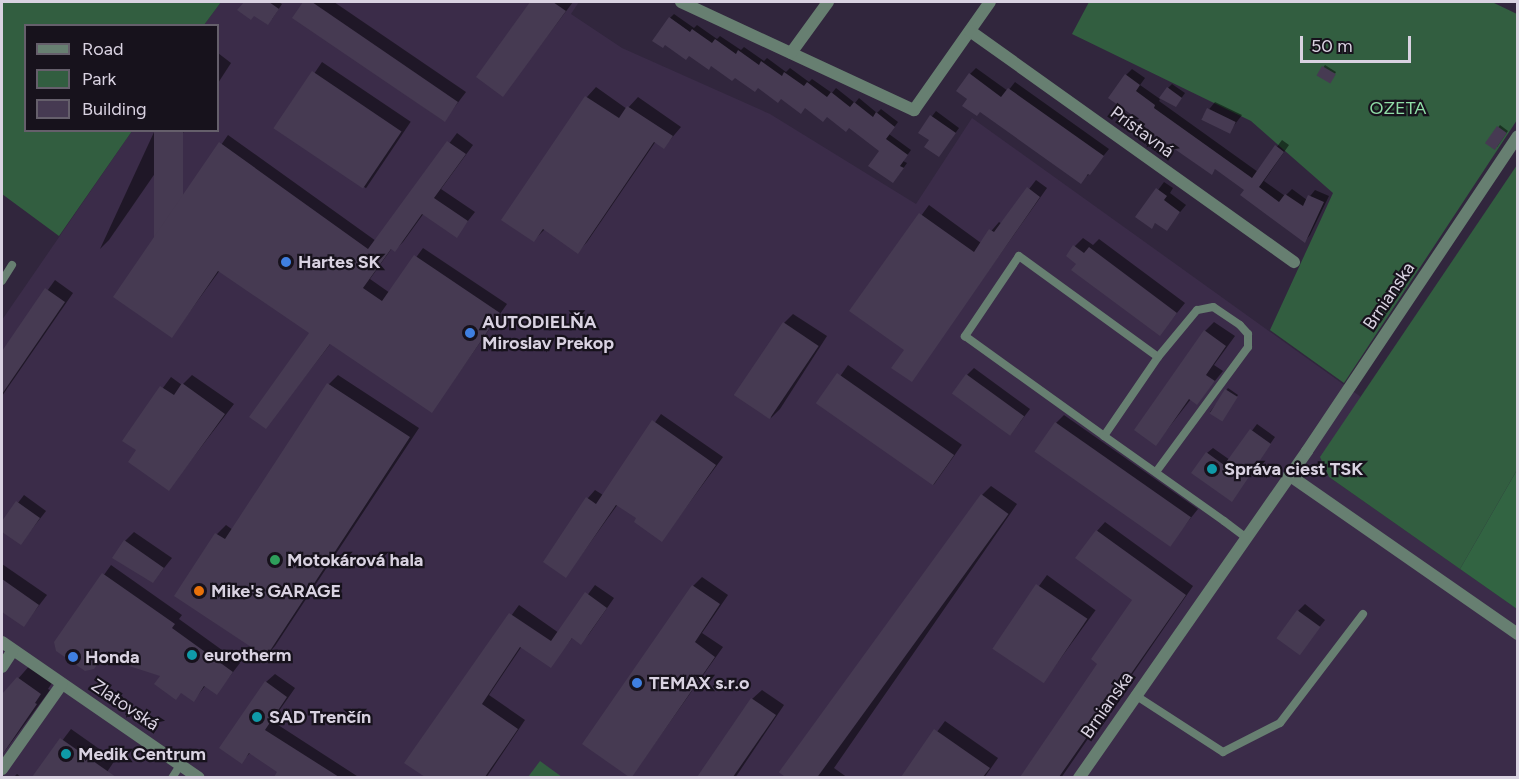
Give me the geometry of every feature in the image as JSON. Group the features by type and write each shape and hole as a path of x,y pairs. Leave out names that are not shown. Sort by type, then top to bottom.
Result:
{"street":[{"path":"681,2 914,110 990,2"},
{"path":"791,53 828,2"},
{"name":"Prístavná","path":"970,31 1294,262"},
{"name":"Brnianska","path":"1078,777 1289,475 1518,136"},
{"path":"1289,475 1518,634"},
{"name":"Zlatovská","path":"2,642 199,777"},
{"path":"2,667 13,650"},
{"path":"2,769 62,684"}],"lane":[{"path":"1158,357 1019,256 965,336 1245,537"},
{"path":"2,281 12,265"},
{"path":"1104,436 1158,357 1197,310 1213,307 1240,325 1248,334 1248,346 1156,472"},
{"path":"1135,695 1222,752 1280,723 1363,614"},
{"path":"172,777 180,765"}],"shaded area":[{"path":"221,2 579,2 571,14 622,48 770,114 916,204 972,118 1361,397 1329,477 1517,609 1517,777 2,778 2,320 131,132 219,132 219,24 205,24"}],"green space":[{"path":"2,2 221,2 205,24 24,24 24,132 131,132 59,236 2,194"},
{"name":"OZETA","path":"1089,2 1492,2 1517,14 1517,120 1344,383 1270,330 1333,193 1251,121 1072,34"},
{"path":"1517,165 1517,470 1460,569 1329,477 1320,457"},
{"path":"1517,470 1517,609 1460,569"},
{"path":"540,761 562,777 528,777"}],"building":[{"path":"244,2 269,2 279,9 268,25 254,16 251,20 237,10"},
{"path":"303,2 312,2 458,102 445,122 292,18"},
{"path":"530,2 553,2 566,11 503,97 476,77"},
{"path":"669,17 690,32 692,29 712,43 715,39 736,54 738,50 759,65 761,61 782,76 784,72 804,86 807,82 827,97 831,92 850,107 854,102 873,117 876,112 895,127 886,139 908,155 900,166 904,168 893,183 868,166 879,151 849,128 846,132 827,117 823,122 805,108 801,114 781,99 778,103 758,88 755,92 735,78 732,81 711,66 709,70 689,56 686,60 665,45 663,48 652,41"},
{"path":"1322,66 1336,74 1330,84 1316,76"},
{"path":"312,71 402,131 363,189 273,128"},
{"path":"969,73 1001,97 1008,88 1104,156 1081,184 980,112 977,116 962,106 967,99 956,91"},
{"path":"1125,74 1140,85 1136,91 1155,105 1154,108 1252,178 1275,145 1284,152 1259,187 1279,202 1285,194 1303,206 1308,195 1324,202 1305,243 1240,195 1244,190 1215,169 1212,175 1140,125 1142,122 1108,98"},
{"path":"1167,87 1182,98 1176,107 1159,98"},
{"path":"585,96 619,118 627,106 673,136 664,149 654,142 578,254 543,229 534,242 501,220"},
{"path":"1207,108 1236,122 1230,134 1201,120"},
{"path":"930,115 956,133 939,157 924,147 929,140 918,133"},
{"path":"1497,126 1507,133 1495,150 1485,143"},
{"path":"154,132 183,132 183,260 154,260"},
{"path":"447,141 466,154 434,198 468,221 457,238 422,214 395,252 391,249 363,288 382,301 414,255 500,313 432,413 330,344 266,429 249,417 309,333 218,271 172,338 113,297 219,142 368,249"},
{"path":"1027,187 1040,197 912,382 891,368 904,350 849,311 919,213 974,252 989,229 994,232"},
{"path":"1156,188 1167,196 1164,200 1180,212 1167,231 1155,223 1152,229 1135,217"},
{"path":"1073,245 1084,253 1089,247 1177,313 1160,336 1071,270 1076,264 1066,256"},
{"path":"45,288 65,302 2,394 2,351"},
{"path":"783,322 819,346 769,419 734,395"},
{"path":"1204,330 1226,346 1206,375 1215,381 1197,405 1189,399 1156,446 1134,430"},
{"path":"837,373 954,455 933,485 816,403"},
{"path":"966,374 1024,416 1010,436 952,393"},
{"path":"182,383 225,414 169,491 128,462 136,450 122,441 160,386 174,395"},
{"path":"327,383 410,437 266,657 174,596 215,533 225,539"},
{"path":"1225,389 1238,397 1222,422 1210,414"},
{"path":"652,420 716,465 662,542 634,522 636,518 616,505 566,578 543,562 586,497 596,504"},
{"path":"1055,422 1191,517 1170,547 1034,451"},
{"path":"1250,429 1271,444 1232,502 1191,473 1206,452 1224,465"},
{"path":"981,494 1009,514 817,778 787,778 779,772"},
{"path":"16,501 40,518 21,545 2,532 2,521"},
{"path":"1096,530 1186,595 1059,777 1020,777 1097,664 1091,659 1132,600 1075,558"},
{"path":"124,540 164,568 153,583 112,558"},
{"path":"102,573 175,624 172,628 233,672 217,695 204,686 194,702 181,693 176,700 154,684 160,676 129,666 131,658 120,660 107,651 94,669 85,671 56,651 54,642"},
{"path":"2,579 39,605 24,627 2,612"},
{"path":"1036,584 1087,619 1044,683 992,649"},
{"path":"692,585 720,604 695,642 715,657 632,777 629,777 582,744"},
{"path":"585,592 607,608 581,645 572,638 551,668 520,647 482,704 518,729 485,777 425,777 404,763 509,613 551,641"},
{"path":"1297,610 1320,627 1300,655 1276,638"},
{"path":"17,677 41,694 35,703 37,704 2,755 2,694"},
{"name":"SAD Trenčín","path":"265,681 287,697 265,730 339,777 274,777 277,772 249,753 242,764 219,748"},
{"path":"751,698 776,715 733,777 697,777"},
{"path":"934,729 990,768 983,777 901,777"},
{"name":"Medik Centrum","path":"60,738 116,777 32,777"}],"place":[{"name":"Hartes SK","path":"286,262"},
{"name":"AUTODIELŇA Miroslav Prekop","path":"470,333"},
{"name":"Správa ciest TSK","path":"1212,469"},
{"name":"Motokárová hala","path":"275,560"},
{"name":"Mike's GARAGE","path":"199,591"},
{"name":"eurotherm","path":"192,655"},
{"name":"Honda","path":"73,657"},
{"name":"TEMAX s.r.o","path":"637,683"},
{"name":"SAD Trenčín","path":"257,717"},
{"name":"Medik Centrum","path":"66,754"}]}
